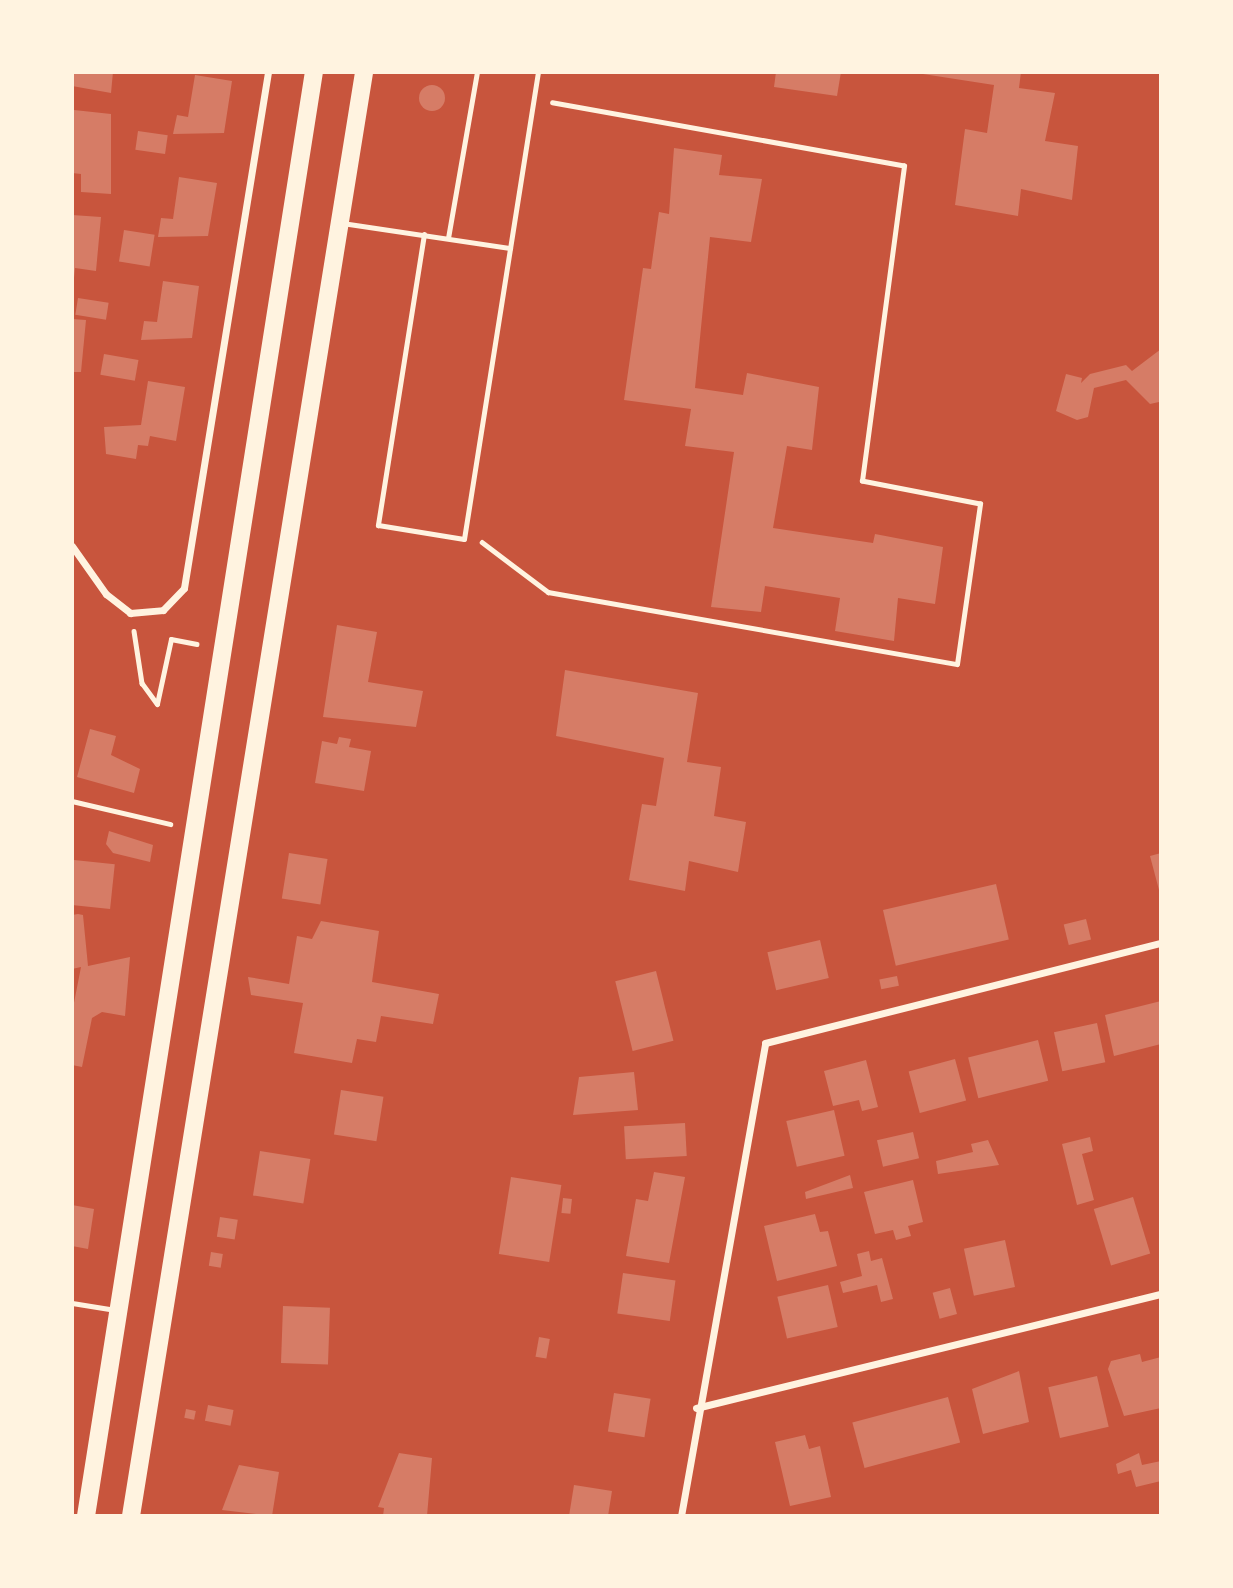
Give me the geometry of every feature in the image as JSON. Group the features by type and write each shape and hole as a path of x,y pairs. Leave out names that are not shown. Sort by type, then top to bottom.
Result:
{"main road":[{"path":"84,1515 314,72"},
{"path":"131,1516 364,72"}],"street":[{"path":"72,546 106,594 130,613 163,610 184,588 268,72"},
{"path":"681,1516 696,1408 765,1043 1161,943"},
{"path":"696,1408 1161,1294"}],"lane":[{"path":"448,238 477,72"},
{"path":"424,234 378,526 464,539 538,72"},
{"path":"339,222 510,248"},
{"path":"72,1303 118,1310"}],"path":[{"path":"464,539 482,542 548,592 957,664 979,504 862,481 904,166 533,99"},
{"path":"130,613 142,683 157,704 171,639 223,649"},
{"path":"72,801 194,830"}],"building":[{"path":"72,72 113,72 111,93 72,86"},
{"path":"776,72 841,72 837,96 774,87"},
{"path":"910,72 1021,72 1019,88 1055,93 1045,141 1078,146 1072,200 1021,189 1018,216 955,205 965,129 987,133 994,85"},
{"path":"195,75 232,81 224,133 173,134 177,115 188,117"},
{"path":"432,85 441,89 445,98 441,107 432,111 423,107 419,98 423,89"},
{"path":"74,110 111,114 111,194 81,192 81,174 72,173"},
{"path":"138,131 168,135 165,154 135,150"},
{"path":"674,148 722,155 719,175 762,179 751,242 710,237 695,388 743,395 747,373 819,387 812,450 787,446 773,528 873,543 875,534 943,547 935,604 898,598 894,641 835,631 840,598 765,586 761,612 711,607 734,452 685,446 691,409 624,400 643,268 651,269 659,212 669,214"},
{"path":"179,177 217,183 208,236 158,237 161,218 173,219"},
{"path":"72,215 101,217 96,271 75,268 74,278"},
{"path":"124,230 155,235 150,266 119,262"},
{"path":"163,281 199,286 192,338 141,340 144,321 157,322"},
{"path":"78,298 109,303 106,320 75,315"},
{"path":"72,319 86,320 81,372 72,372"},
{"path":"1161,349 1159,402 1150,404 1126,380 1094,388 1088,417 1077,420 1056,411 1066,374 1082,378 1081,383 1090,374 1126,365 1132,371"},
{"path":"104,354 138,360 135,381 100,375"},
{"path":"148,381 185,387 176,441 150,436 148,446 138,445 136,459 106,454 104,427 141,425"},
{"path":"337,625 377,632 368,682 423,691 416,727 323,717"},
{"path":"565,670 698,693 687,762 721,767 714,816 746,822 738,872 689,861 685,891 629,880 642,804 656,806 664,758 556,736"},
{"path":"90,729 116,736 111,755 140,769 134,793 77,777"},
{"path":"339,737 351,739 349,747 371,751 364,791 315,783 322,741 337,744"},
{"path":"109,831 153,845 150,862 113,853 106,844"},
{"path":"289,853 328,859 320,905 282,898"},
{"path":"1161,853 1161,889 1159,890 1150,856"},
{"path":"74,860 115,864 110,909 72,905"},
{"path":"996,884 1009,940 896,966 883,910"},
{"path":"72,915 83,915 88,966 130,957 125,1016 102,1012 92,1018 82,1067 72,1065 72,1013 81,967 72,969"},
{"path":"1086,919 1091,939 1069,945 1064,925"},
{"path":"321,921 379,931 372,982 439,994 433,1024 381,1016 376,1042 357,1039 352,1063 294,1053 303,1003 251,995 248,977 289,984 297,936 312,939"},
{"path":"820,940 829,978 776,990 767,952"},
{"path":"656,971 673,1041 633,1051 615,981"},
{"path":"897,976 899,986 881,989 879,979"},
{"path":"1161,1001 1161,1044 1114,1056 1105,1015"},
{"path":"1097,1023 1105,1062 1062,1071 1054,1032"},
{"path":"1038,1040 1048,1081 978,1098 968,1057"},
{"path":"955,1059 966,1101 920,1113 909,1071"},
{"path":"866,1060 878,1107 862,1111 859,1100 833,1106 824,1071"},
{"path":"634,1072 638,1110 573,1115 579,1077"},
{"path":"341,1090 383,1097 376,1141 334,1134"},
{"path":"834,1110 845,1156 797,1167 786,1121"},
{"path":"685,1123 687,1156 626,1159 624,1126"},
{"path":"913,1132 919,1158 883,1167 877,1140"},
{"path":"1090,1137 1093,1151 1082,1154 1094,1200 1077,1205 1062,1144"},
{"path":"988,1140 999,1165 938,1174 936,1161 973,1152 971,1144"},
{"path":"260,1151 310,1159 303,1203 253,1195"},
{"path":"654,1172 685,1177 669,1263 626,1256 636,1199 648,1201"},
{"path":"850,1175 853,1188 806,1199 805,1192"},
{"path":"511,1177 561,1185 549,1262 499,1254"},
{"path":"913,1180 923,1222 908,1226 911,1236 896,1240 893,1230 875,1234 864,1192"},
{"path":"1133,1197 1150,1253 1111,1265 1094,1209"},
{"path":"563,1198 572,1199 570,1214 561,1213"},
{"path":"72,1205 94,1209 88,1249 72,1246"},
{"path":"815,1214 820,1232 828,1231 837,1266 777,1281 764,1226"},
{"path":"220,1217 238,1220 235,1240 217,1237"},
{"path":"1005,1240 1015,1287 974,1296 964,1249"},
{"path":"869,1251 871,1261 882,1258 893,1299 881,1302 877,1285 843,1293 840,1282 862,1276 857,1254"},
{"path":"211,1252 223,1254 221,1268 209,1266"},
{"path":"623,1273 675,1280 670,1321 617,1314"},
{"path":"828,1285 838,1327 787,1339 777,1297"},
{"path":"950,1288 957,1314 940,1319 933,1293"},
{"path":"283,1306 330,1308 328,1365 281,1363"},
{"path":"539,1337 550,1339 546,1359 536,1357"},
{"path":"1140,1354 1142,1362 1161,1357 1161,1408 1124,1416 1108,1369 1111,1361"},
{"path":"1019,1371 1029,1422 983,1434 972,1389"},
{"path":"1097,1376 1109,1427 1060,1438 1048,1387"},
{"path":"614,1393 651,1399 644,1437 608,1432"},
{"path":"948,1397 960,1442 865,1468 852,1423"},
{"path":"208,1405 234,1410 230,1426 205,1421"},
{"path":"186,1409 196,1411 194,1420 184,1418"},
{"path":"805,1435 809,1449 820,1446 831,1497 790,1506 775,1442"},
{"path":"399,1453 432,1458 427,1516 383,1516 384,1508 378,1507"},
{"path":"1139,1453 1142,1465 1161,1461 1161,1481 1136,1487 1131,1470 1118,1474 1116,1464"},
{"path":"239,1465 279,1472 272,1516 222,1510"},
{"path":"574,1485 612,1491 608,1516 569,1516"}]}
